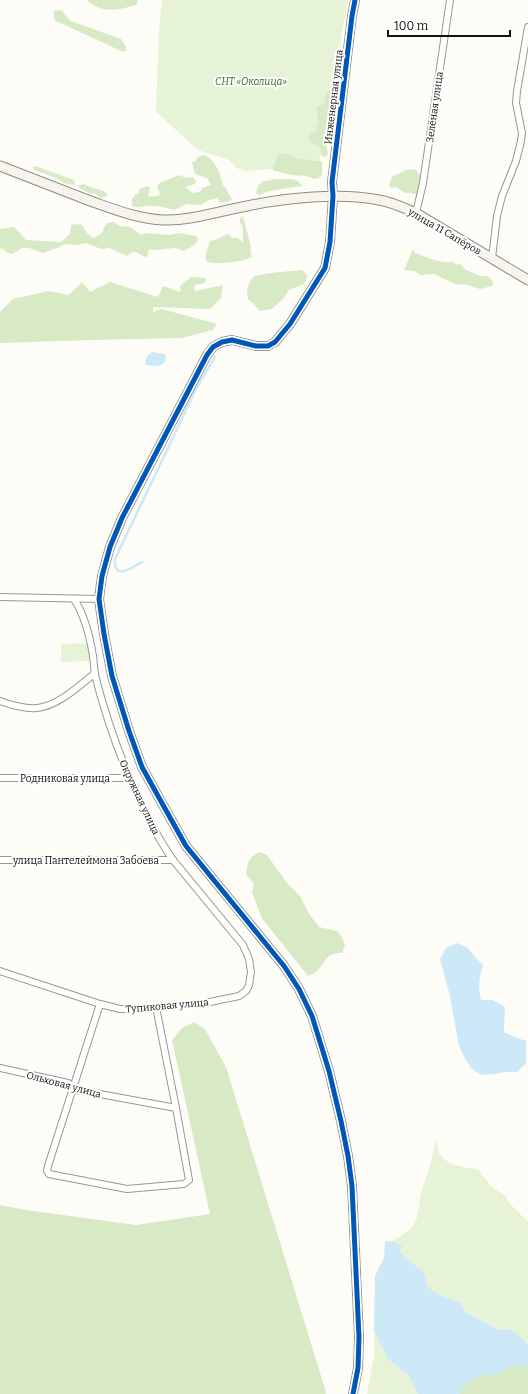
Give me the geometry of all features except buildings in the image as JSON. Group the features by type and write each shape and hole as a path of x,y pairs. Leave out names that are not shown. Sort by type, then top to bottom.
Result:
{"main road":[{"name":"улица 11 Сапёров","path":"0,166 127,214 162,220 176,220 280,200 333,196 379,200 416,213 528,280"}],"street":[{"name":"Инженерная улица","path":"353,1394 358,1368 359,1337 352,1186 341,1121 329,1071 312,1016 299,989 284,966 186,846 142,767 112,676 106,650 99,599 102,576 110,547 122,518 207,355 213,347 222,342 232,340 256,346 268,346 276,342 290,324 325,268 330,242 333,196 332,182 355,0"},
{"name":"Зелёная улица","path":"416,213 423,183 450,0"},
{"path":"492,258 495,226 502,196 516,161 521,141 522,133 516,103 528,27"},
{"path":"0,597 99,599"},
{"name":"Окружная улица","path":"74,599 79,606 88,632 93,654 95,673 107,716 130,778 150,821 173,860 243,945 249,959 251,972"},
{"path":"0,701 28,708 49,705 70,693 95,673"},
{"name":"Родниковая улица","path":"0,778 130,778"},
{"name":"улица Пантелеймона Забоева","path":"0,860 173,860"},
{"name":"Тупиковая улица","path":"0,971 109,1007 130,1009 205,1003 239,996 246,991 249,985 251,972"},
{"path":"100,1004 72,1086 47,1171 49,1174 132,1190 184,1184 189,1180 156,1007"},
{"name":"Ольховая улица","path":"0,1068 68,1083 78,1090 176,1108"}],"green space":[{"path":"87,0 138,0 136,5 110,10 98,7"},
{"name":"СНТ «Околица»","path":"162,0 348,0 318,169 271,169 246,171 236,168 229,160 198,150 156,112 159,29"},
{"path":"62,10 71,21 121,39 126,46 126,50 123,52 54,20 54,11"},
{"path":"330,90 335,95 330,106 332,116 325,131 328,155 324,157 321,155 321,149 317,144 314,145 308,138 311,133 316,132 316,126 319,125 316,107 324,104 326,93"},
{"path":"281,154 290,154 299,159 322,161 322,175 319,178 314,179 307,176 290,175 274,171 272,167 275,166 277,156"},
{"path":"205,155 215,164 223,186 226,188 232,200 223,203 219,202 218,198 209,200 201,205 187,204 174,210 158,206 132,206 132,199 139,193 139,189 147,186 150,187 148,197 160,195 157,186 160,183 179,175 186,178 193,177 196,181 195,184 185,187 193,193 200,192 202,188 211,185 207,178 195,174 192,162 196,161 197,157"},
{"path":"35,166 74,180 75,184 72,185 64,183 56,178 34,170 33,167"},
{"path":"415,169 419,174 424,174 421,195 405,193 396,187 391,188 389,185 392,177 406,170"},
{"path":"275,179 293,179 298,181 303,186 270,191 259,195 256,193 258,185 261,184 261,182"},
{"path":"84,184 106,192 107,196 101,198 94,193 91,194 79,188 79,185"},
{"path":"242,216 251,247 250,251 252,257 236,262 221,263 209,262 206,260 206,254 210,241 229,234 232,238 238,238 243,243 243,227 240,222 240,218"},
{"path":"113,222 120,226 130,227 140,234 147,233 169,235 179,233 196,236 198,238 195,245 184,251 175,248 157,250 149,249 147,257 135,252 130,253 127,256 109,248 101,249 86,243 77,245 65,244 43,253 29,248 22,248 12,254 6,252 2,248 0,249 0,229 14,227 26,240 61,242 70,234 71,225 82,225 86,232 93,238 103,232 103,229 107,223"},
{"path":"413,249 415,253 438,261 454,262 456,265 460,264 466,270 480,276 486,276 493,282 492,286 480,289 468,285 455,284 434,274 420,275 415,271 404,270"},
{"path":"302,270 308,276 304,284 289,290 284,298 272,309 259,311 248,299 248,287 254,276"},
{"path":"191,277 206,278 205,283 194,285 195,291 223,285 221,298 210,309 153,307 153,312 162,309 217,324 213,330 182,338 0,343 0,312 13,299 48,291 69,295 82,282 90,292 110,282 158,297 163,286 181,292 180,286"},
{"path":"88,643 90,661 61,662 61,644"},
{"path":"259,852 267,855 287,883 300,896 308,912 319,927 337,931 342,937 345,945 342,953 336,953 329,956 317,971 308,976 261,917 252,892 254,884 246,874 249,861"},
{"path":"194,1022 205,1029 226,1067 326,1394 0,1394 0,1205 136,1225 210,1214 172,1040 182,1028"},
{"path":"435,1139 439,1152 447,1162 457,1166 478,1169 490,1185 506,1197 509,1203 528,1222 528,1346 523,1339 512,1330 499,1330 465,1312 460,1302 439,1295 427,1286 425,1274 400,1252 392,1241 407,1232 416,1221 421,1194 430,1166"},
{"path":"374,1331 388,1359 409,1376 418,1394 367,1394 374,1357"},
{"path":"512,1365 528,1366 528,1394 459,1394 464,1386 481,1374 495,1375"}],"water":[{"path":"152,352 164,354 166,356 166,360 164,363 153,366 146,365 145,363 147,356"},
{"path":"457,943 468,948 483,965 479,982 481,1000 492,1000 505,1007 504,1032 526,1041 526,1064 517,1072 481,1075 471,1068 464,1057 459,1046 450,996 440,959 446,948"},
{"path":"392,1241 402,1246 400,1252 425,1274 427,1286 439,1295 460,1302 465,1312 499,1330 512,1330 523,1339 528,1346 528,1366 512,1365 495,1375 481,1374 464,1386 459,1394 418,1394 409,1376 388,1359 374,1331 375,1276 384,1258 385,1242"}],"waterway":[{"path":"142,562 124,571 117,570 115,566 115,559 197,387 215,357"}],"cycle path":[{"path":"353,1394 358,1368 359,1337 352,1186 341,1121 329,1071 312,1016 299,989 284,966 186,846 142,767 112,676 99,599 102,576 110,547 122,518 207,355 213,347 222,342 232,340 256,346 268,346 275,342 290,324 325,268 330,242 333,196 332,182 355,0"}]}
